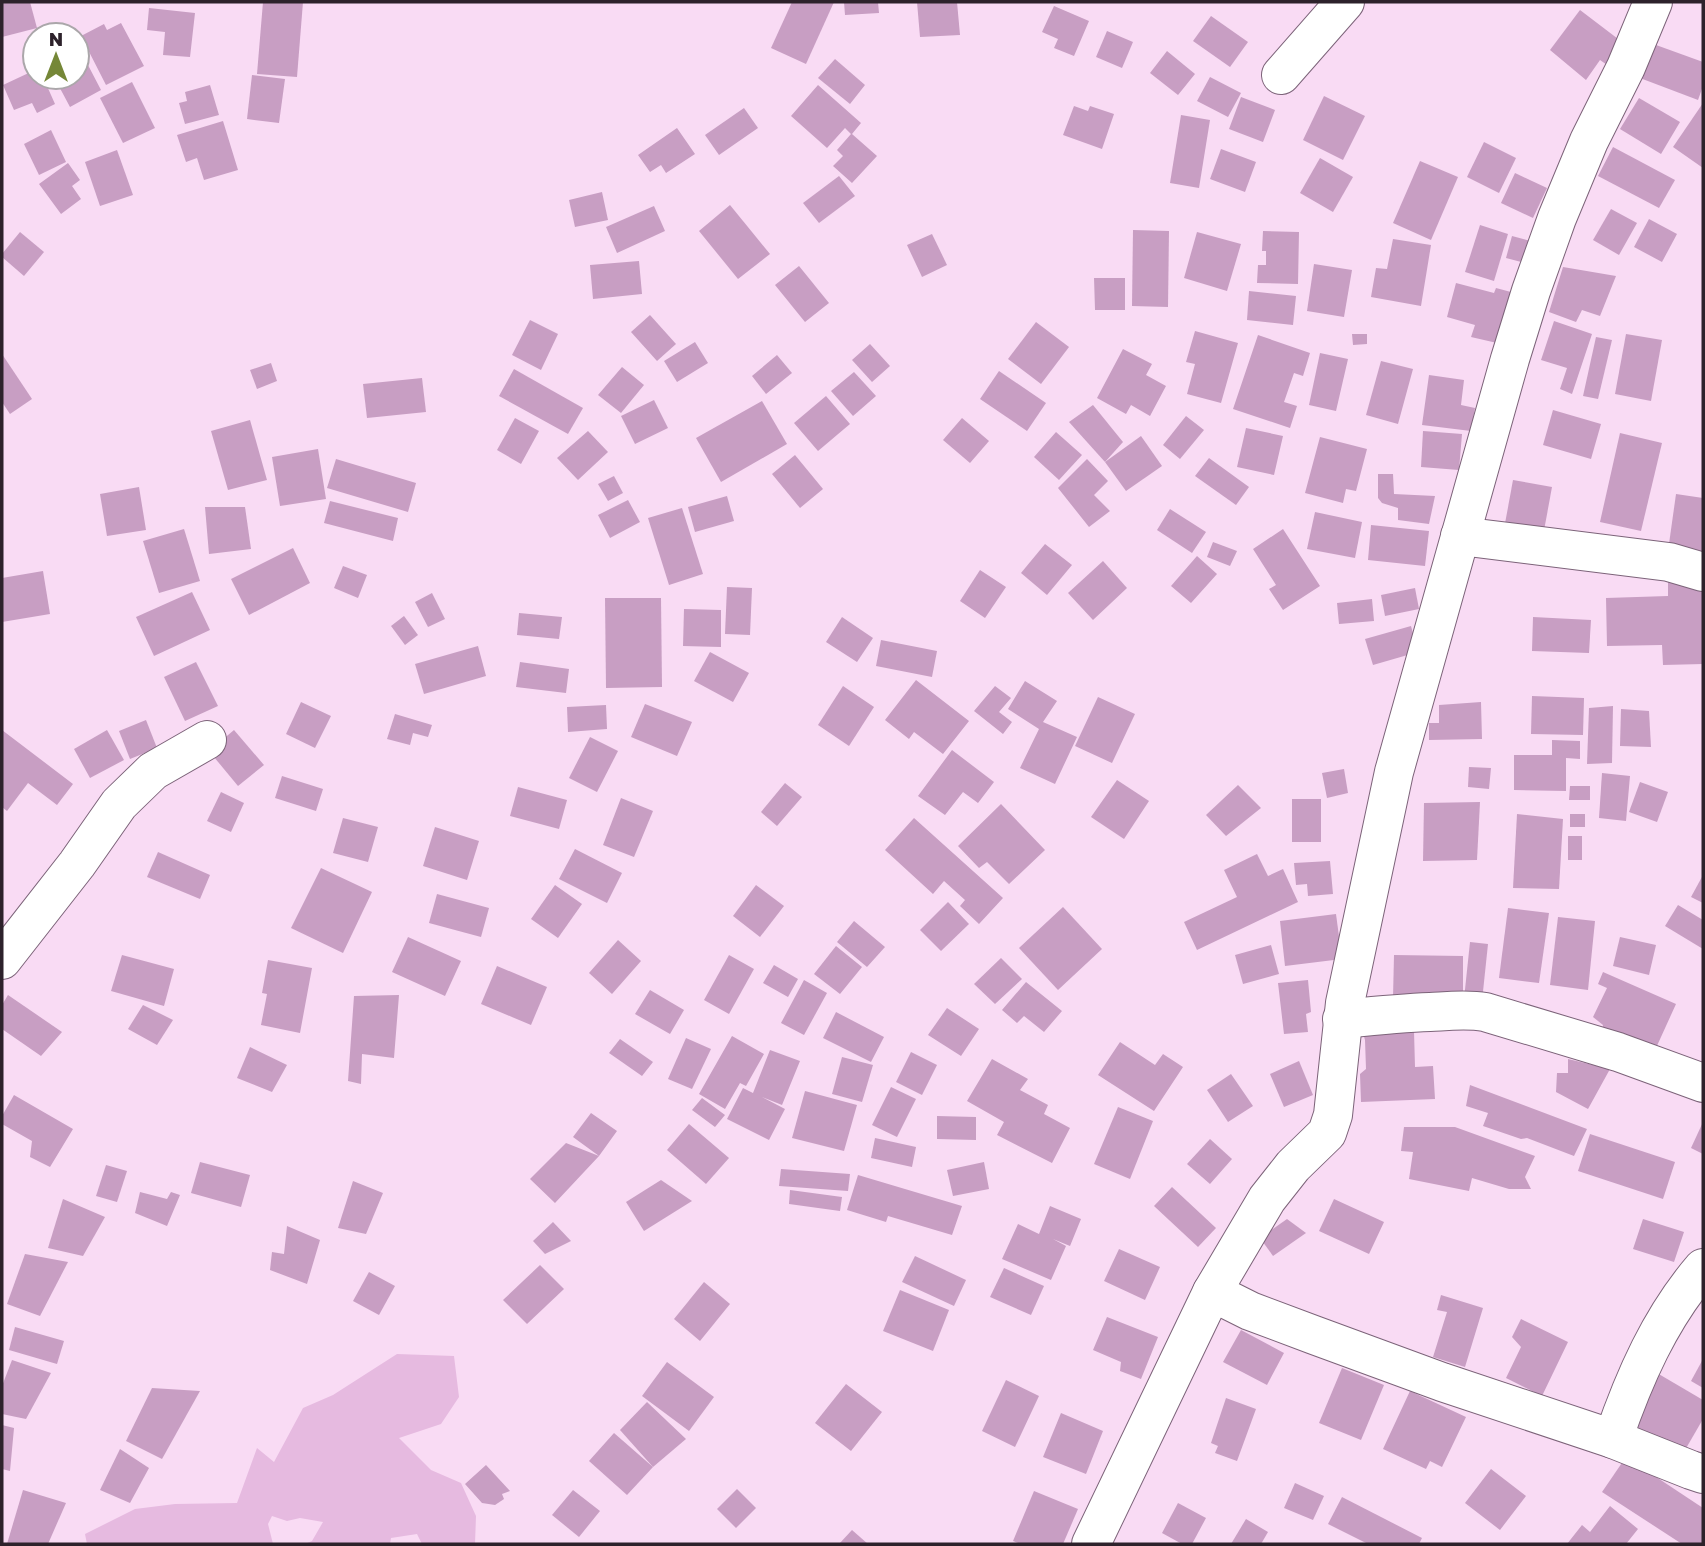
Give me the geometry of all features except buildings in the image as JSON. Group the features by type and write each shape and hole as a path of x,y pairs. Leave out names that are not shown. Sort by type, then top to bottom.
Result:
{"street":[{"path":"1281,75 1345,2"},
{"path":"1091,1544 1212,1292 1267,1199 1293,1166 1327,1133 1333,1115 1342,1019 1394,772 1510,359 1557,218 1653,2"},
{"path":"1460,536 1670,562 1703,572"},
{"path":"2,960 77,864 118,804 153,771 207,740"},
{"path":"1342,1019 1460,1010 1485,1012 1618,1052 1703,1083"},
{"path":"1613,1439 1649,1350 1670,1312 1703,1268"},
{"path":"1212,1292 1250,1311 1314,1335 1442,1382 1613,1439 1703,1474"}],"shaded area":[{"path":"397,1354 454,1356 459,1397 441,1424 399,1438 431,1470 461,1483 476,1516 475,1544 422,1544 417,1534 391,1538 390,1544 305,1544 312,1541 323,1522 300,1518 287,1521 272,1516 268,1524 273,1544 87,1544 85,1534 135,1509 175,1504 237,1503 257,1448 274,1462 303,1408 333,1395"}]}
